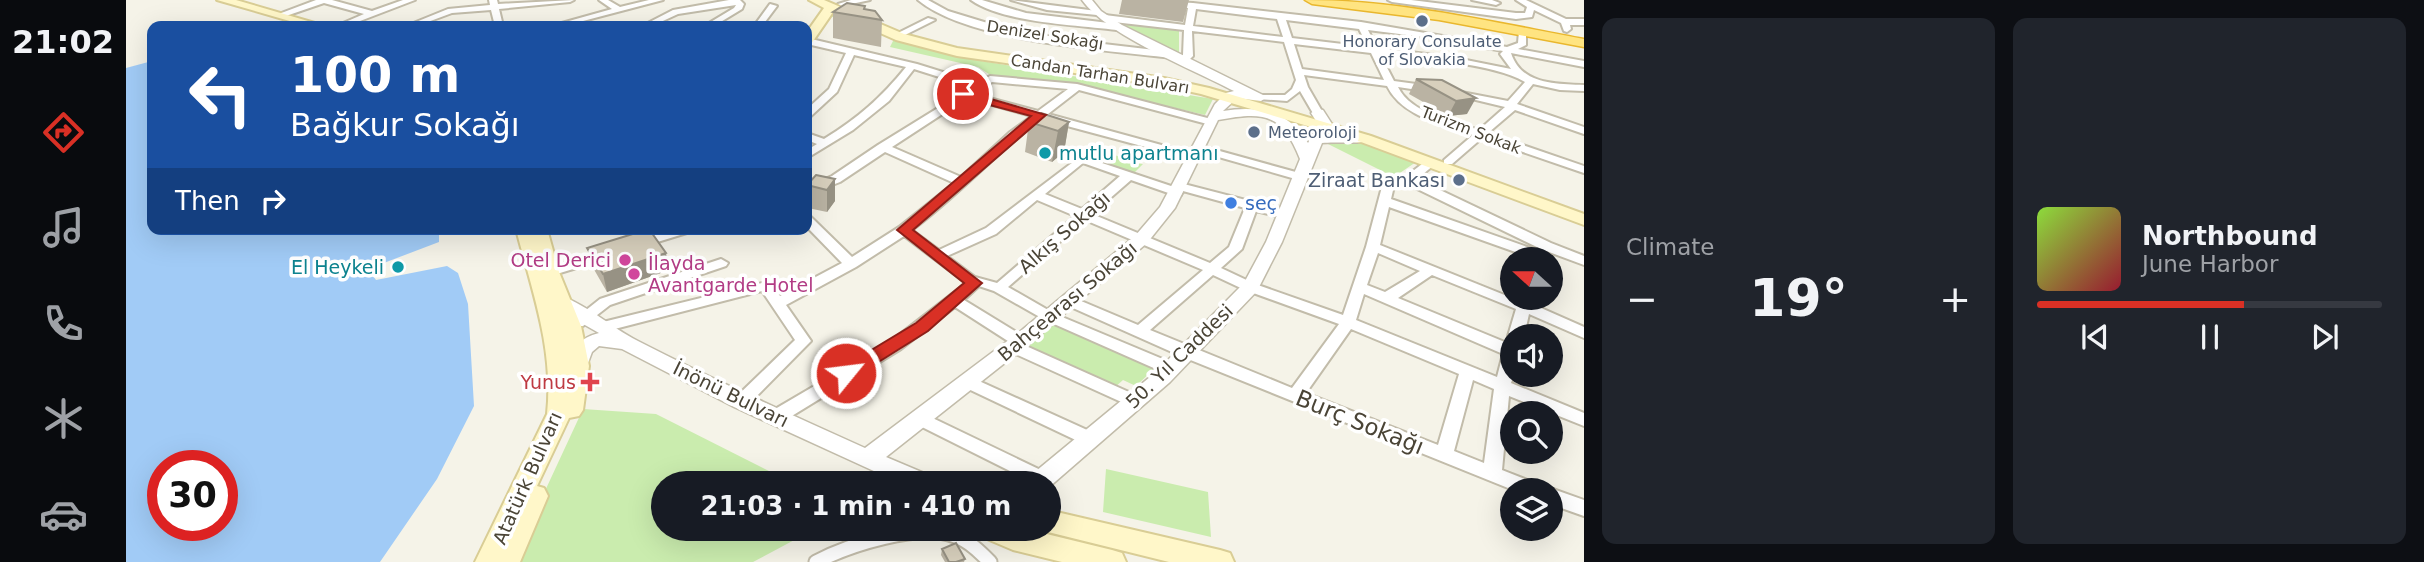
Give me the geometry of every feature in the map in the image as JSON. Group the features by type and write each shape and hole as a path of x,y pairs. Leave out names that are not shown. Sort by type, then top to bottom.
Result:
{"highway":[{"path":"1312,0 1439,16 1523,31 1584,37"},
{"path":"1324,0 1584,37"},
{"path":"1348,0 1468,15 1584,37"},
{"path":"1361,0 1566,25 1584,37"}],"main road":[{"path":"223,0 301,21"},
{"path":"810,21 815,12 827,2"},
{"path":"812,33 824,13 827,2"},
{"name":"Candan Tarhan Bulvarı","path":"827,2 902,33 986,54 1216,99 1257,96 1319,127 1366,139 1584,220"},
{"name":"Candan Tarhan Bulvarı","path":"827,2 900,37 957,52 1164,82 1216,99 1448,162 1584,213"},
{"name":"Atatürk Bulvarı","path":"489,562 559,414 563,387 571,317 528,235"},
{"name":"Atatürk Bulvarı","path":"506,562 569,414 579,366 571,317 550,272 540,235"},
{"path":"1061,524 1220,562"},
{"path":"987,548 1013,538 1112,562"}],"street":[{"path":"280,15 324,0 372,14"},
{"path":"390,0 402,3"},
{"path":"353,21 411,0"},
{"path":"424,21 451,11 493,3 570,0"},
{"path":"603,0 618,10"},
{"path":"575,21 659,0"},
{"path":"827,2 866,0"},
{"name":"Denizel Sokağı","path":"922,0 945,14 1014,33 1179,57"},
{"path":"975,0 997,8 1038,16 1118,27"},
{"path":"1015,0 1101,16 1451,60 1517,73 1531,81 1560,87 1584,96"},
{"path":"1087,0 1101,16 1118,27 1179,57 1216,99"},
{"path":"1147,0 1361,25 1511,48 1584,64"},
{"path":"1392,0 1427,2 1524,16 1529,15 1532,8"},
{"path":"1476,0 1532,8"},
{"path":"1520,0 1566,25 1584,22"},
{"path":"655,21 677,8 736,1 740,4 738,9 717,21"},
{"path":"493,3 498,21"},
{"path":"1179,57 1188,56 1187,36 1193,5"},
{"path":"762,21 773,6"},
{"path":"1280,15 1319,127"},
{"path":"1014,33 1038,16"},
{"path":"902,33 931,20"},
{"name":"Turizm Sokak","path":"1361,25 1397,96 1421,113 1584,170"},
{"path":"1517,73 1505,54 1511,48 1522,45 1523,31"},
{"path":"812,42 912,66 978,86"},
{"path":"812,109 833,90 851,51"},
{"path":"812,151 849,128 885,99 912,66"},
{"path":"1216,99 1239,94 1287,98 1296,90 1300,75"},
{"path":"1300,75 1437,89"},
{"path":"812,189 836,179 963,94 990,79 1216,99 1249,112 1281,119 1299,138 1306,158"},
{"path":"1448,162 1477,134 1488,130 1511,109 1510,106 1531,81"},
{"path":"778,303 851,264 904,230 1077,87"},
{"path":"1560,87 1584,88"},
{"path":"1449,92 1510,106 1584,131"},
{"path":"963,94 1298,176"},
{"name":"Bahçearası Sokağı","path":"868,458 1018,345 1161,218 1196,153 1216,99"},
{"name":"50. Yıl Caddesi","path":"1052,471 1171,369 1250,287 1273,245 1319,127"},
{"path":"812,138 824,143"},
{"path":"882,147 962,182"},
{"path":"936,256 991,231 1081,159 1128,176 1284,214"},
{"path":"1295,396 1348,322 1373,247 1389,183 1409,180 1430,163"},
{"name":"Alkış Sokağı","path":"999,288 1128,176"},
{"path":"1409,180 1530,247"},
{"path":"1037,195 1250,287 1348,322 1584,420"},
{"path":"1385,201 1522,247"},
{"path":"1139,332 1235,250 1252,206"},
{"path":"812,225 851,264"},
{"path":"904,230 974,283"},
{"path":"550,272 666,235"},
{"path":"1373,247 1500,293"},
{"path":"1563,257 1584,261"},
{"path":"571,317 605,302 722,263"},
{"path":"1387,299 1431,270"},
{"path":"776,417 799,400 894,347 977,281 999,288 1050,317 1171,369"},
{"path":"571,317 766,286 803,341 741,402"},
{"path":"1360,287 1500,346"},
{"path":"954,300 1018,345 1134,401"},
{"name":"Burç Sokağı","path":"1069,301 1188,353 1500,478"},
{"path":"1540,310 1584,334"},
{"name":"İnönü Bulvarı","path":"571,317 662,360 741,402 897,471"},
{"path":"579,366 581,351 591,342 609,339 629,345"},
{"path":"1444,456 1467,373"},
{"path":"968,382 1090,439"},
{"path":"1492,475 1502,388"},
{"path":"920,418 1021,471"},
{"path":"1563,501 1584,508"},
{"path":"816,562 872,541"},
{"path":"969,541 987,548"}],"green space":[{"path":"836,13 935,51 969,59 1213,99 1205,115 1068,83 992,76 978,67 890,47 894,39 827,15"},
{"path":"1121,25 1148,25 1179,31 1179,55"},
{"path":"1349,138 1416,162 1394,177 1328,144"},
{"path":"1093,148 1143,164 1134,173 1130,172 1097,161 1090,153"},
{"path":"1051,320 1155,368 1136,386 1123,380 1114,388 1021,347"},
{"path":"583,409 656,414 769,471 651,471 651,541 792,541 753,562 512,562"},
{"path":"1106,469 1208,492 1211,537 1103,512"}],"water":[{"path":"147,62 147,235 439,235 439,242 368,269 376,280 447,266 458,273 468,304 474,406 437,479 380,562 126,562 126,68"}],"building":[{"path":"847,3 865,6 864,9 875,11 882,20 833,12"},
{"path":"1416,79 1442,80 1476,98 1456,101"},
{"path":"1041,113 1069,122 1058,131 1029,122"},
{"path":"816,175 835,179 827,190 812,186 812,179"},
{"path":"629,235 653,235 666,253 603,274 587,248"},
{"path":"956,543 965,559 949,562 942,549"}],"place":[{"name":"Honorary Consulate of Slovakia","path":"1422,21"},
{"name":"Meteoroloji","path":"1254,132"},
{"name":"mutlu apartmanı","path":"1045,153"},
{"name":"Ziraat Bankası","path":"1459,180"},
{"name":"seç","path":"1231,203"},
{"name":"Otel Derici","path":"625,260"},
{"name":"El Heykeli","path":"398,267"},
{"name":"İlayda Avantgarde Hotel","path":"634,274"},
{"name":"Yunus","path":"590,382"}],"route":[{"path":"846,373 894,347 974,283 904,230 936,206 1014,134 1040,115 963,94"}]}
